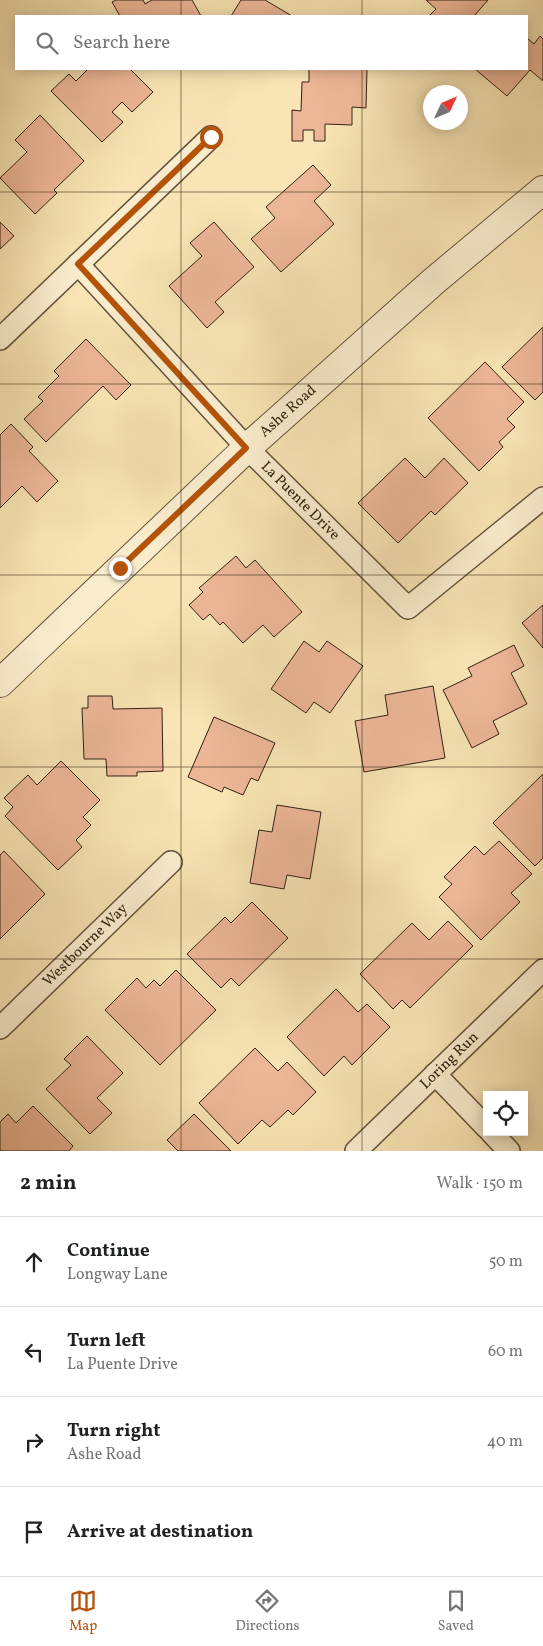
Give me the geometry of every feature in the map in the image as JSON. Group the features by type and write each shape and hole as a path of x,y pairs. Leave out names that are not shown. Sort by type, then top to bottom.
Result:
{"street":[{"path":"0,339 211,137"},
{"name":"Ashe Road","path":"0,683 246,448 434,281 543,190"},
{"name":"La Puente Drive","path":"78,264 246,448 408,608 543,498"},
{"name":"Westbourne Way","path":"0,1028 171,862"},
{"name":"Loring Run","path":"356,1151 543,970"},
{"path":"435,1074 483,1124"},
{"path":"495,1136 509,1151"}],"building":[{"path":"116,0 143,0 145,4 152,0 192,0 200,15 119,15 112,2"},
{"path":"241,0 265,0 290,15 232,15"},
{"path":"426,0 488,0 475,15 430,15 436,9"},
{"path":"540,36 543,39 543,81 530,70 507,96 476,70 528,70 528,39 534,44"},
{"path":"87,70 131,70 153,92 132,112 122,102 112,112 123,122 102,142 51,91 69,74 76,81"},
{"path":"309,70 367,70 366,108 352,107 352,125 325,124 325,141 314,141 314,130 303,130 303,141 292,141 292,110 301,111 302,82 309,82"},
{"path":"40,115 84,161 54,190 57,193 35,214 0,178 27,152 15,140"},
{"path":"313,165 331,185 314,201 334,224 281,272 251,239 275,218 266,207"},
{"path":"0,222 14,236 0,249"},
{"path":"214,222 254,267 215,302 224,312 207,328 169,286 202,256 190,243"},
{"path":"543,327 543,392 535,400 502,367"},
{"path":"86,339 131,385 116,400 103,386 46,442 24,419 43,401 38,397 59,376 54,371"},
{"path":"485,362 524,402 507,419 515,427 499,442 503,447 479,471 428,418"},
{"path":"11,424 33,447 29,451 58,481 37,502 22,486 0,508 0,435"},
{"path":"405,458 425,478 444,458 468,483 435,515 431,511 398,543 358,503"},
{"path":"236,556 246,568 255,560 302,612 274,637 263,625 243,643 223,622 220,625 210,614 203,620 189,605 203,592 199,588"},
{"path":"543,605 543,648 522,623"},
{"path":"304,641 319,652 327,641 363,666 330,713 314,702 306,713 271,689"},
{"path":"514,645 524,666 511,673 527,704 493,721 499,734 472,748 443,690 472,676 468,668"},
{"path":"433,686 445,758 364,772 355,721 388,715 385,695"},
{"path":"88,696 112,696 113,709 162,708 163,771 137,772 137,776 107,776 106,759 84,759 82,708 88,708"},
{"path":"214,717 275,743 258,781 251,778 243,795 224,787 222,792 188,777"},
{"path":"61,761 100,800 83,817 91,825 76,840 82,847 58,870 5,816 13,807 4,798 28,775 37,785"},
{"path":"543,774 543,858 535,866 493,823"},
{"path":"277,805 321,812 310,879 287,875 284,889 250,883 259,830 272,832"},
{"path":"499,841 532,874 511,893 520,902 481,940 439,897 452,884 444,877 475,846 484,855"},
{"path":"4,851 45,894 0,939 0,855"},
{"path":"252,902 288,938 239,986 231,978 221,988 187,954 225,917 231,923"},
{"path":"448,921 473,946 410,1008 402,1000 393,1009 360,974 412,923 429,940"},
{"path":"176,970 216,1010 160,1065 105,1010 137,978 146,988 154,980 160,986"},
{"path":"336,989 358,1012 367,1004 390,1027 352,1065 344,1056 324,1076 287,1037"},
{"path":"87,1036 123,1073 97,1098 112,1113 90,1134 46,1089 71,1065 64,1059"},
{"path":"255,1048 278,1071 287,1062 316,1092 293,1115 288,1110 270,1127 262,1120 238,1144 199,1103"},
{"path":"33,1106 73,1146 69,1151 0,1151 0,1122 8,1114 16,1123"},
{"path":"194,1114 231,1151 178,1151 167,1140"}],"route":[{"path":"120,568 246,448 78,264 211,137"}]}
